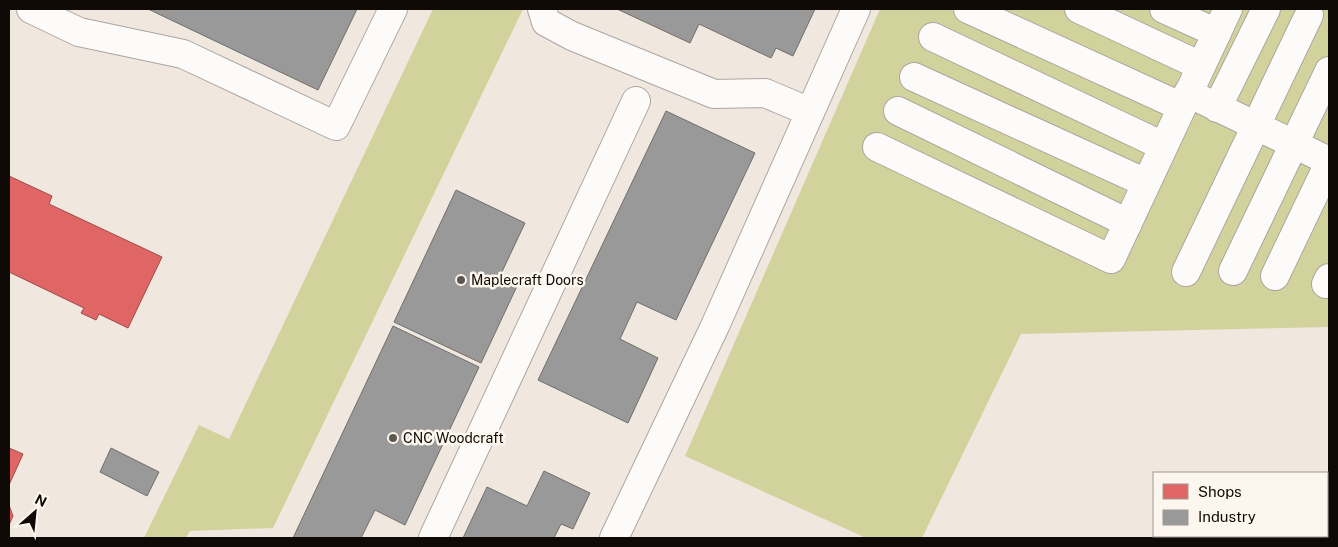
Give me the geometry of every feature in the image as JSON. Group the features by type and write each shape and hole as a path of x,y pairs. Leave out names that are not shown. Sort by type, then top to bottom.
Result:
{"lane":[{"path":"31,9 79,32 183,54 336,126 393,9"},
{"path":"542,9 546,22 572,36 714,94 765,93 810,112"},
{"path":"614,538 715,326 856,9"},
{"path":"968,9 1185,100 1217,108 1329,162 1275,276"},
{"path":"1079,9 1201,66"},
{"path":"1164,9 1216,33"},
{"path":"877,147 1111,259 1228,9"},
{"path":"1217,108 1266,9"},
{"path":"1186,272 1309,15"},
{"path":"933,37 1163,146"},
{"path":"1233,271 1329,71"},
{"path":"914,76 1146,183"},
{"path":"433,538 636,101"},
{"path":"898,111 1128,223"}],"green space":[{"path":"433,9 523,9 273,528 190,531 186,538 144,538 199,425 229,439"},
{"path":"880,9 1329,9 1329,327 1021,334 922,538 866,538 685,456"}],"building: Shops":[{"path":"9,176 52,196 49,204 162,257 128,328 99,314 96,320 81,313 84,308 9,272"},
{"path":"9,448 23,454 9,485"},
{"path":"9,505 13,516 9,525"}],"building: Industry":[{"path":"148,9 357,9 318,90"},
{"path":"617,9 815,9 793,56 776,48 771,58 699,24 690,43"},
{"path":"666,111 755,153 676,320 637,302 620,339 658,358 628,423 538,380"},
{"name":"Maplecraft Doors","path":"456,190 525,223 500,276 518,284 481,363 394,322"},
{"name":"CNC Woodcraft","path":"393,326 479,367 405,525 375,510 361,538 293,538"},
{"path":"111,448 159,472 147,496 100,472"},
{"path":"544,471 590,493 573,529 561,524 554,538 463,538 487,487 527,506"}],"place":[{"name":"Maplecraft Doors","path":"461,280"},
{"name":"CNC Woodcraft","path":"393,438"}]}
